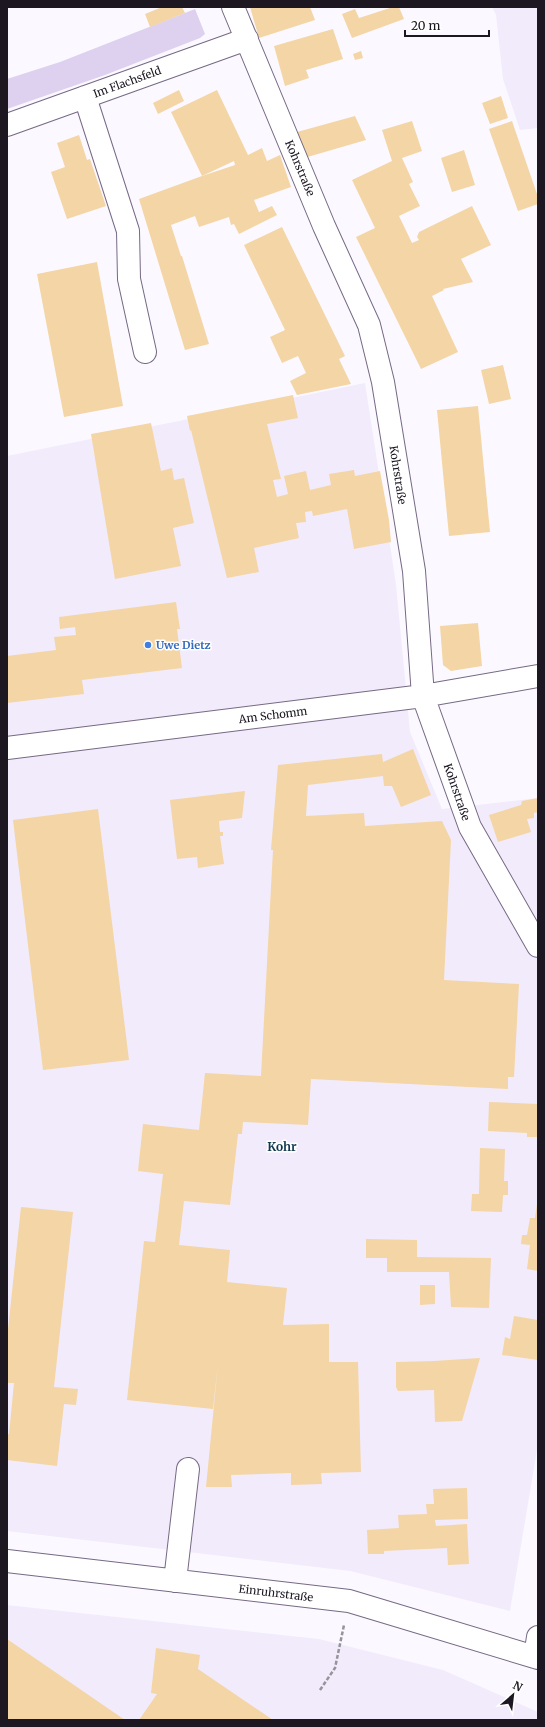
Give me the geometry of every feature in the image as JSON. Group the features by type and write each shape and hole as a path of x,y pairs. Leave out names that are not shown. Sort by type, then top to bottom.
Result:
{"street":[{"name":"Kohrstraße","path":"233,7 324,226 369,325 382,382 414,571 423,696 470,827 538,946"},
{"name":"Im Flachsfeld","path":"7,124 247,39"},
{"path":"85,97 128,232 129,280 145,352"},
{"name":"Am Schomm","path":"7,748 423,696 538,676"},
{"path":"175,1581 188,1469"},
{"name":"Einruhrstraße","path":"7,1561 349,1601 537,1651"}],"path":[{"path":"320,1690 335,1668 349,1601"}],"shaded area":[{"path":"492,7 538,7 538,128 520,130 503,79 496,15"},
{"path":"195,9 205,34 200,38 105,75 7,109 7,79 60,62"},
{"path":"365,383 396,584 410,732 442,809 538,798 538,1444 510,1611 350,1571 7,1531 7,456"},
{"path":"7,1605 319,1639 443,1670 538,1712 538,1720 7,1720"}],"building":[{"path":"162,7 182,7 185,13 150,27 145,14"},
{"path":"250,7 310,7 315,20 259,38"},
{"path":"393,7 399,7 404,19 352,38 342,14 355,9 359,18"},
{"path":"333,29 343,59 306,70 309,78 285,86 274,46"},
{"path":"361,51 363,58 355,60 353,54"},
{"path":"179,90 184,101 158,114 153,103"},
{"path":"217,90 248,155 262,148 267,161 280,155 291,187 254,200 259,212 272,206 277,215 239,234 234,224 231,225 229,217 199,227 195,216 171,225 209,344 185,350 139,199 202,176 171,112","holes":["234,161 235,165 202,176"]},
{"path":"501,96 508,118 490,124 482,103"},
{"path":"355,116 366,140 304,158 297,132"},
{"path":"412,121 422,151 402,158 413,182 409,184 420,206 399,216 412,243 419,240 417,237 419,232 472,206 491,245 461,259 473,282 443,289 444,290 432,296 458,352 421,369 356,237 375,228 352,180 392,161 382,130"},
{"path":"512,121 538,197 538,204 518,211 489,129"},
{"path":"79,135 87,160 90,159 106,206 67,219 51,172 65,167 57,143"},
{"path":"464,150 475,185 452,192 441,158"},
{"path":"282,227 345,356 339,359 351,384 297,395 290,381 306,373 298,356 282,363 270,337 285,330 244,245"},
{"path":"97,262 123,406 64,417 37,274"},
{"path":"503,365 511,399 489,404 481,370"},
{"path":"293,395 298,418 267,424 281,479 273,480 277,497 288,494 284,476 306,471 310,490 331,485 329,474 354,470 355,476 380,471 389,520 391,542 354,549 347,509 313,516 312,511 305,512 306,522 296,523 299,538 254,548 259,572 227,578 187,416"},
{"path":"478,406 490,532 449,536 437,410"},
{"path":"151,423 161,471 172,468 174,480 184,478 194,523 173,528 181,566 115,579 91,434"},
{"path":"176,602 180,629 177,629 182,668 82,680 84,694 7,703 7,656 56,650 54,637 76,635 75,627 60,629 59,617"},
{"path":"478,623 482,666 451,671 443,665 440,626"},
{"path":"413,749 431,795 401,807 392,786 384,786 383,776 308,785 306,816 364,813 365,826 442,821 451,840 444,980 519,984 514,1077 508,1077 508,1089 311,1079 308,1125 243,1122 242,1134 238,1134 230,1205 184,1201 179,1245 230,1250 227,1282 287,1288 283,1325 329,1324 329,1362 358,1362 361,1472 321,1473 322,1484 291,1485 291,1473 231,1475 232,1487 206,1487 218,1364 213,1409 127,1400 144,1241 155,1242 163,1174 138,1171 143,1124 199,1130 205,1073 261,1076 273,850 271,850 278,765 382,754 383,762"},
{"path":"245,791 242,818 219,821 220,832 223,832 223,836 220,836 224,864 198,868 197,857 177,859 170,800"},
{"path":"538,798 538,812 534,813 534,818 527,819 531,832 498,842 489,815 521,805 522,801"},
{"path":"98,809 129,1060 43,1070 13,820"},
{"path":"489,1102 538,1104 538,1137 527,1137 527,1133 488,1131"},
{"path":"480,1148 505,1149 504,1181 508,1181 508,1195 503,1195 502,1212 471,1211 472,1194 479,1194"},
{"path":"537,1204 538,1271 527,1269 530,1245 521,1244 522,1235 527,1235 530,1218 535,1218"},
{"path":"21,1207 73,1212 54,1387 78,1389 76,1405 64,1404 57,1466 7,1460 7,1434 9,1434 14,1383 7,1383 7,1339"},
{"path":"366,1239 417,1240 417,1257 491,1258 489,1308 451,1307 449,1272 387,1272 387,1258 366,1258"},
{"path":"420,1285 435,1285 435,1304 420,1305"},
{"path":"514,1316 538,1320 538,1360 502,1355 505,1337 510,1339"},
{"path":"480,1358 462,1421 435,1422 434,1390 398,1391 396,1387 396,1362"},
{"path":"467,1488 468,1519 435,1520 436,1526 467,1524 469,1564 448,1565 447,1548 384,1551 384,1554 368,1554 367,1530 399,1528 398,1515 427,1514 426,1504 434,1504 433,1489"},
{"path":"7,1639 125,1720 7,1720"},
{"path":"156,1648 200,1655 198,1669 273,1720 139,1720 157,1694 151,1693"}],"place":[{"name":"Uwe Dietz","path":"148,645"}],"district":[{"name":"Kohr","path":"282,1146"}]}
